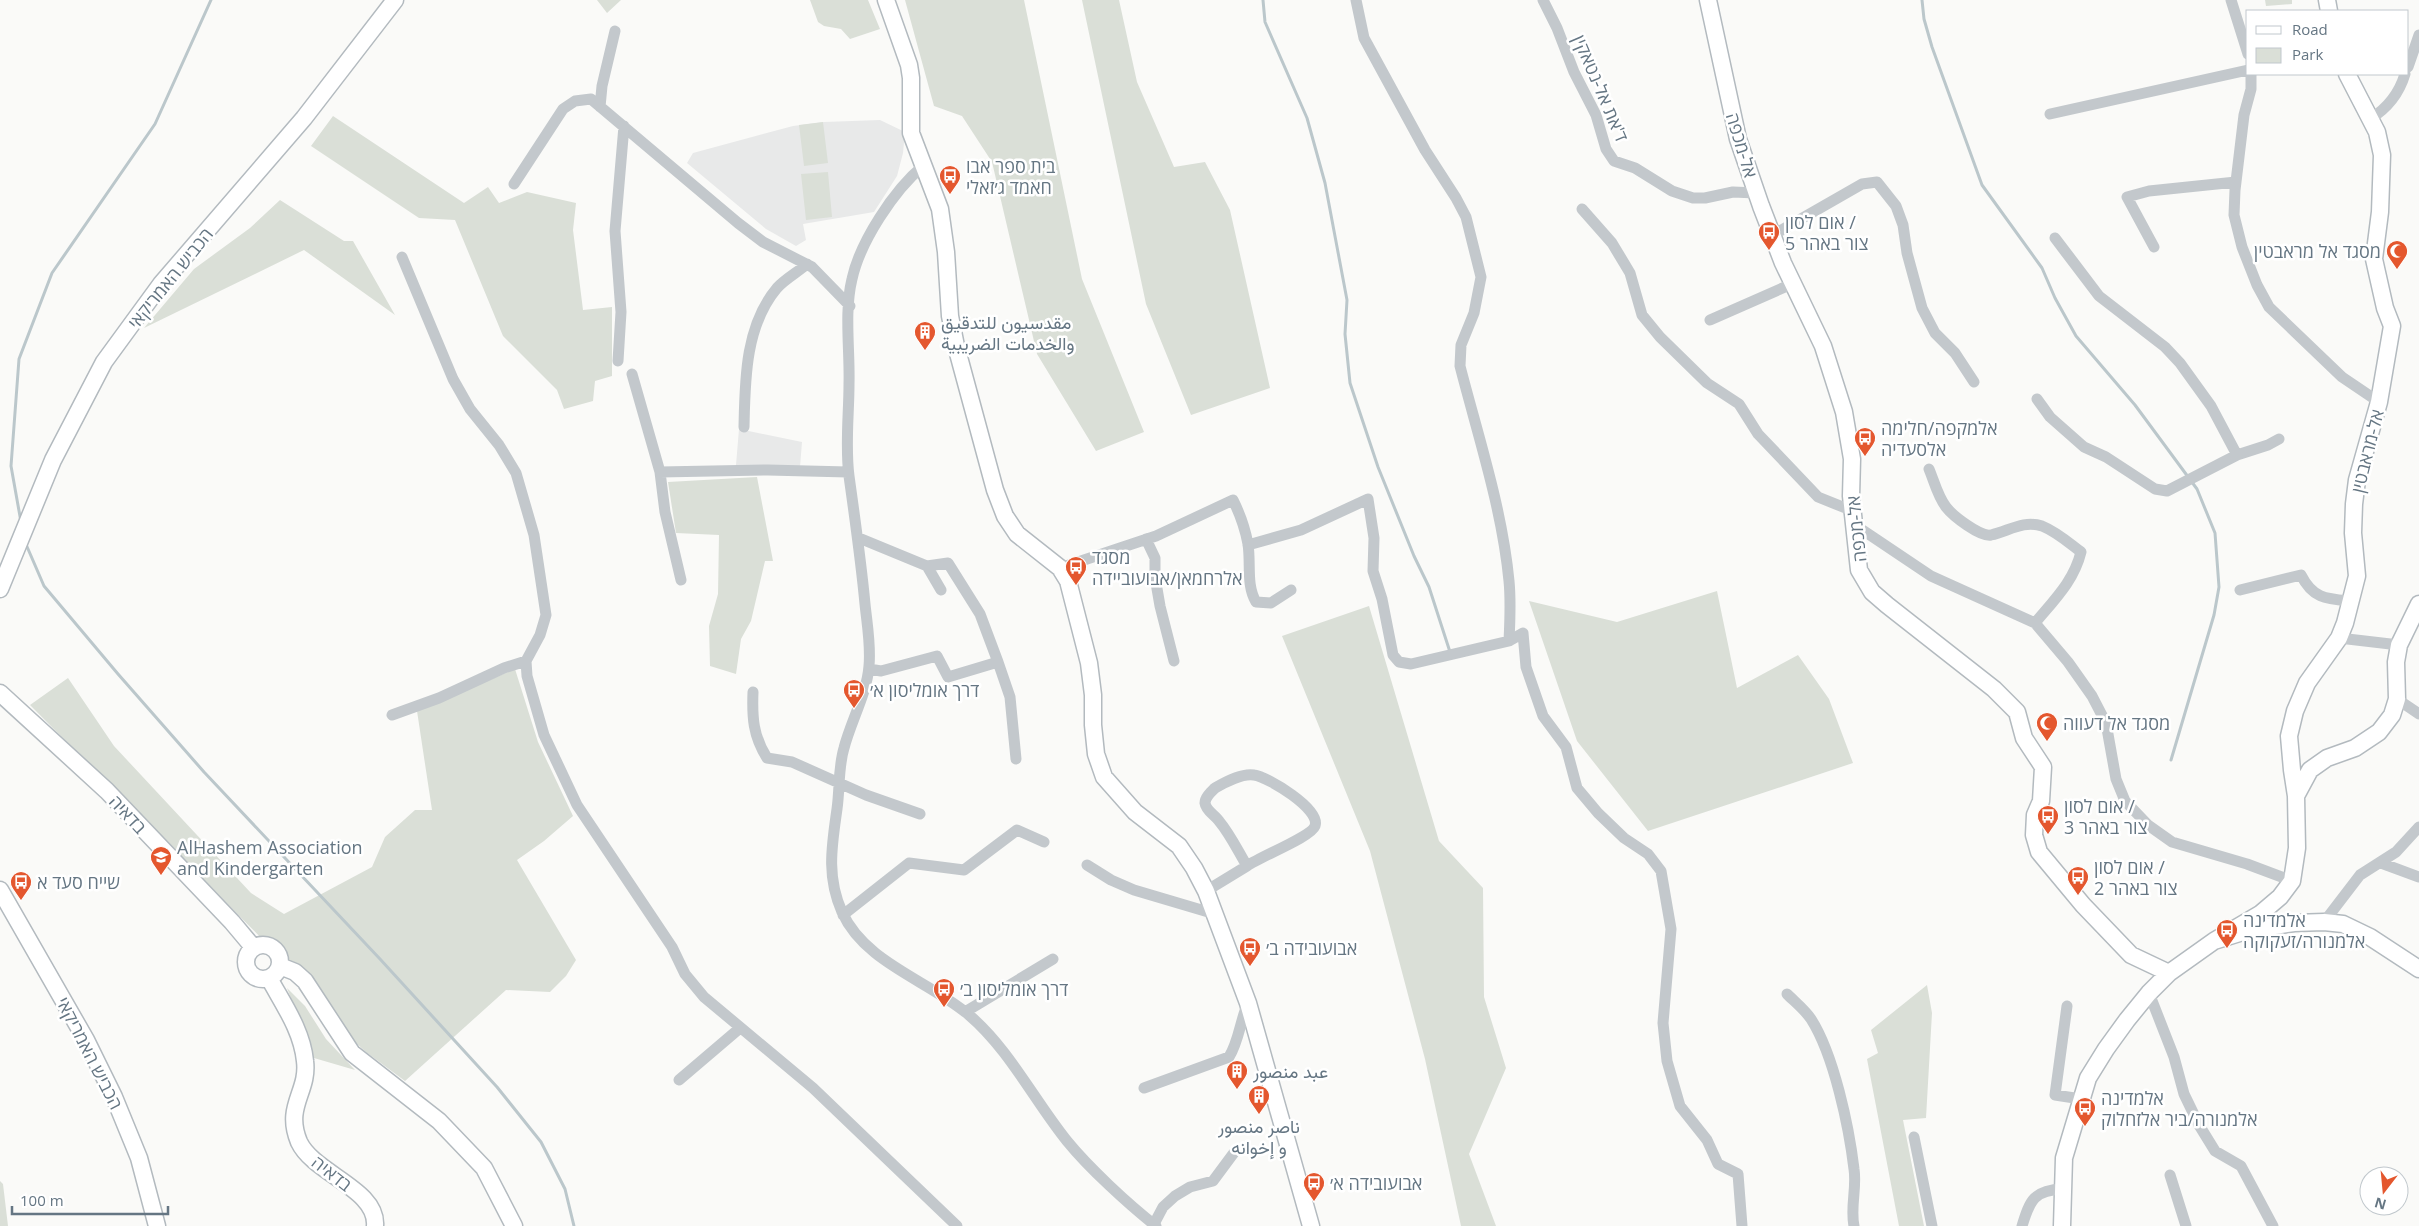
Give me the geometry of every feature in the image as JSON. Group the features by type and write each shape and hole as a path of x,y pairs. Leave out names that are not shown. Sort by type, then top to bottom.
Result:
{"street":[{"name":"הכביש האמריקאי","path":"0,589 53,460 104,362 161,284 304,118 395,0"},
{"path":"886,0 909,65 911,78 911,133 940,209 950,316 958,354 994,490 1005,516 1017,534 1060,568 1068,581 1076,605 1089,663 1093,695 1093,725 1096,754 1104,777 1135,812 1179,846 1194,868 1206,891 1248,1003 1311,1226"},
{"path":"1356,0 1364,38 1425,150 1466,217 1481,277 1474,312 1462,345 1460,366 1501,533 1509,580 1509,641"},
{"name":"ד'את אל-נטאקין","path":"1543,0 1557,28 1574,72 1596,115 1606,149 1614,161 1636,168 1672,190 1693,198 1705,198 1733,192 1756,193"},
{"name":"אל-מכפה","path":"1708,0 1738,139 1756,193 1773,235 1823,346 1844,412 1852,459 1854,518 1859,570 1872,592 1994,689 2017,712 2024,738 2042,767 2041,801 2035,815 2034,835 2038,852 2094,917 2131,955 2169,973"},
{"path":"2231,0 2246,48"},
{"path":"600,107 602,86 615,32"},
{"path":"2409,64 2419,35"},
{"path":"2050,114 2246,70"},
{"path":"2251,75 2251,90 2244,115 2234,215 2242,247 2257,285 2269,307 2342,377 2379,402"},
{"name":"אל-מראבטין","path":"2292,881 2297,848 2296,796 2289,736 2295,711 2307,683 2339,638 2351,602 2357,576 2353,533 2354,504 2358,480 2379,402 2392,326 2385,308 2374,259 2380,212 2382,155 2377,132 2348,75"},
{"path":"2370,119 2383,110 2394,98 2405,75"},
{"path":"514,184 563,109 583,98 591,99 764,242 807,264 826,279 850,306"},
{"path":"618,361 621,312 615,231 624,126"},
{"path":"923,166 894,195 876,224 852,278 848,472 859,538 870,647 869,669 843,750 831,855 833,882 843,915 859,939 878,955 965,1012 994,1040 1068,1142 1140,1213 1155,1225 1163,1207 1174,1196 1190,1187 1213,1181 1236,1150"},
{"path":"1773,235 1862,184 1877,182 1896,206 1903,225 1907,253 1922,308 1935,333 1955,353 1974,382"},
{"path":"2154,247 2127,197 2149,191 2236,182"},
{"path":"1582,209 1612,243 1630,274 1642,315 1660,338 1706,383 1739,404 1758,434 1818,497 1854,518 1931,576 2035,622 2068,662 2092,696 2106,723 2116,779 2125,801 2148,825 2172,842 2247,864 2292,881 2280,897 2260,914 2214,941 2169,973 2149,993 2106,1049 2088,1078 2064,1158 2062,1226"},
{"path":"2055,238 2099,296 2165,347 2180,363 2211,406 2237,455"},
{"path":"402,257 453,379 470,409 510,461 524,498 534,535 546,616 540,635 526,661 528,676 544,735 576,805 672,947 685,974 704,998 813,1088 957,1226"},
{"path":"744,427 744,380 750,348 763,310 778,287 807,264"},
{"path":"1710,320 1794,283"},
{"path":"632,374 660,472 665,512 681,580"},
{"path":"2037,399 2050,417 2084,447 2106,457 2155,489 2167,491 2237,455 2268,446 2279,439"},
{"path":"1929,469 1946,507 1981,534 1989,536 2007,528 2025,524 2042,526 2056,533 2081,552 2078,566 2068,584 2035,622"},
{"path":"660,472 768,470 848,472"},
{"path":"1248,545 1301,530 1368,499 1374,538 1373,571 1382,599 1393,656 1399,662 1411,664 1509,641 1523,634 1528,675 1543,716 1566,747 1577,788 1598,813 1624,838 1648,854 1661,871 1671,929 1663,1023 1667,1060 1680,1106 1707,1140 1718,1164 1738,1174 1742,1226"},
{"path":"1060,568 1146,539 1233,500 1242,516 1248,545 1250,592 1256,602 1271,603 1291,590"},
{"path":"859,538 927,566 948,563 980,614 998,662 1010,697 1016,759"},
{"path":"1146,539 1155,558 1155,578 1160,606 1174,661"},
{"path":"927,566 941,590"},
{"path":"2240,590 2301,575 2311,591 2320,596 2351,602"},
{"path":"2296,796 2310,770 2327,758 2355,748 2378,732 2392,716 2397,699 2396,662 2399,645 2419,604"},
{"path":"2339,638 2399,645"},
{"path":"869,669 881,671 937,656 948,677 998,662"},
{"path":"392,716 439,698 504,668 526,661"},
{"path":"753,692 752,717 757,743 767,758 792,762 920,814"},
{"name":"בדאיה","path":"0,693 108,791 232,922 253,947"},
{"path":"2397,699 2417,709"},
{"path":"0,700 18,708"},
{"path":"1206,891 1248,866 1261,856 1308,835 1315,827 1315,817 1287,790 1255,775 1243,776 1219,786 1208,794 1205,804 1207,809 1223,825 1248,866"},
{"path":"2324,922 2360,875 2382,863 2396,852 2419,827"},
{"path":"843,915 909,863 964,870 1017,830 1044,842"},
{"path":"2382,863 2419,878"},
{"path":"1087,864 1111,880 1134,890 1215,914"},
{"name":"הכביש האמריקאי","path":"0,890 86,1040 114,1096 139,1158 157,1226"},
{"path":"2214,941 2249,930 2294,923 2324,922 2343,924 2370,937 2419,969"},
{"path":"274,972 278,954 273,948 265,944 253,947 246,956 247,968 258,978 274,972 294,972 305,981 352,1053 439,1120 484,1168 514,1226"},
{"path":"965,1012 1053,959"},
{"name":"בדאיה","path":"274,972 298,1030 306,1061 305,1075 293,1112 294,1129 300,1144 312,1160 360,1195 369,1204 375,1218 375,1226"},
{"path":"2149,993 2174,1057 2184,1094 2199,1125 2215,1151 2241,1166 2273,1226"},
{"path":"1787,994 1811,1019 1826,1051 1840,1099 1854,1170 1852,1216 1854,1226"},
{"path":"1144,1088 1229,1057 1234,1048 1242,1017 1248,1003"},
{"path":"2067,1006 2056,1095 2081,1099"},
{"path":"679,1080 740,1028"},
{"path":"1914,1137 1932,1226"},
{"path":"2170,1174 2186,1226"},
{"path":"2022,1226 2027,1210 2039,1194 2047,1190 2063,1189"}],"shaded area":[{"path":"880,120 905,132 903,153 897,176 874,212 803,224 806,240 796,246 766,229 687,163 693,153 793,126 824,122"},
{"path":"739,429 802,442 800,467 736,465"}],"green space":[{"path":"597,0 621,0 607,13"},
{"path":"810,0 868,0 880,29 850,39 841,29 824,26 818,22"},
{"path":"905,0 1024,0 1082,279 1144,432 1096,451 1037,354 992,162 962,116 934,106"},
{"path":"1082,0 1119,0 1137,82 1174,167 1205,162 1230,210 1270,388 1191,415 1146,304"},
{"path":"2265,0 2292,0 2292,4 2266,6"},
{"path":"333,116 464,203 488,187 499,203 527,192 576,203 573,230 583,310 612,307 612,376 595,381 593,401 564,409 557,390 503,336 455,220 419,218 311,146"},
{"path":"823,122 828,163 804,166 799,125"},
{"path":"828,172 832,217 806,220 801,174"},
{"path":"280,200 344,241 353,241 395,315 304,250 144,328 194,269 250,228"},
{"path":"757,477 773,561 765,561 751,621 741,639 736,674 710,666 709,626 718,594 719,535 676,533 668,482"},
{"path":"1717,591 1737,688 1798,655 1829,699 1853,763 1648,831 1577,741 1529,601 1617,622"},
{"path":"1369,606 1439,841 1483,888 1484,997 1506,1068 1469,1154 1496,1226 1461,1226 1425,1059 1370,851 1282,636"},
{"path":"515,669 538,742 573,816 544,841 517,860 576,960 566,976 550,992 506,990 405,1081 366,1052 346,1034 275,952 30,705 68,678 114,746 251,893 284,914 372,867 385,837 415,810 432,810 417,711"},
{"path":"1927,985 1932,1013 1926,1118 1903,1120 1924,1226 1899,1226 1867,1059 1878,1053 1871,1030"},
{"path":"287,988 305,1006 326,1039 355,1070 314,1058"},
{"path":"0,1181 3,1184 8,1226 0,1226"}],"waterway":[{"path":"21,522 11,466 19,359 52,273 155,124 211,0"},
{"path":"1263,0 1265,22 1307,118 1325,183 1347,300 1345,334 1350,383 1378,467 1414,556 1429,587 1450,652"},
{"path":"1922,0 1924,19 1932,47 1982,185 2042,268 2055,298 2076,336 2135,405 2197,489 2215,533 2219,587 2214,615 2171,760"},
{"path":"25,542 44,586 118,674 204,772 380,959 497,1087 541,1142 565,1189 574,1226"}],"place":[{"name":"בית ספר אבו חאמד ג׳זאלי","path":"950,195"},
{"name":"אום לסון / צור באהר 5","path":"1769,251"},
{"name":"מסגד אל מראבטין","path":"2397,270"},
{"name":"مقدسيون للتدقيق والخدمات الضريبية","path":"925,351"},
{"name":"אלמקפה/חלימה אלסעדיה","path":"1865,457"},
{"name":"מסגד אלרחמאן/אבועוביידה","path":"1076,586"},
{"name":"דרך אומליסון א׳","path":"854,709"},
{"name":"מסגד אל דעווה","path":"2047,742"},
{"name":"אום לסון / צור באהר 3","path":"2048,835"},
{"name":"AlHashem Association and Kindergarten","path":"161,876"},
{"name":"אום לסון / צור באהר 2","path":"2078,896"},
{"name":"שייח סעד א","path":"21,901"},
{"name":"אלמדינה אלמנורה/זעקוקה","path":"2227,949"},
{"name":"אבועובידה ב׳","path":"1250,967"},
{"name":"דרך אומליסון ב׳","path":"944,1008"},
{"name":"عبد منصور","path":"1237,1090"},
{"name":"ناصر منصور و إخوانه","path":"1259,1115"},
{"name":"אלמדינה אלמנורה/ביר אלזחלוק","path":"2085,1127"},
{"name":"אבועובידה א׳","path":"1314,1202"}]}
